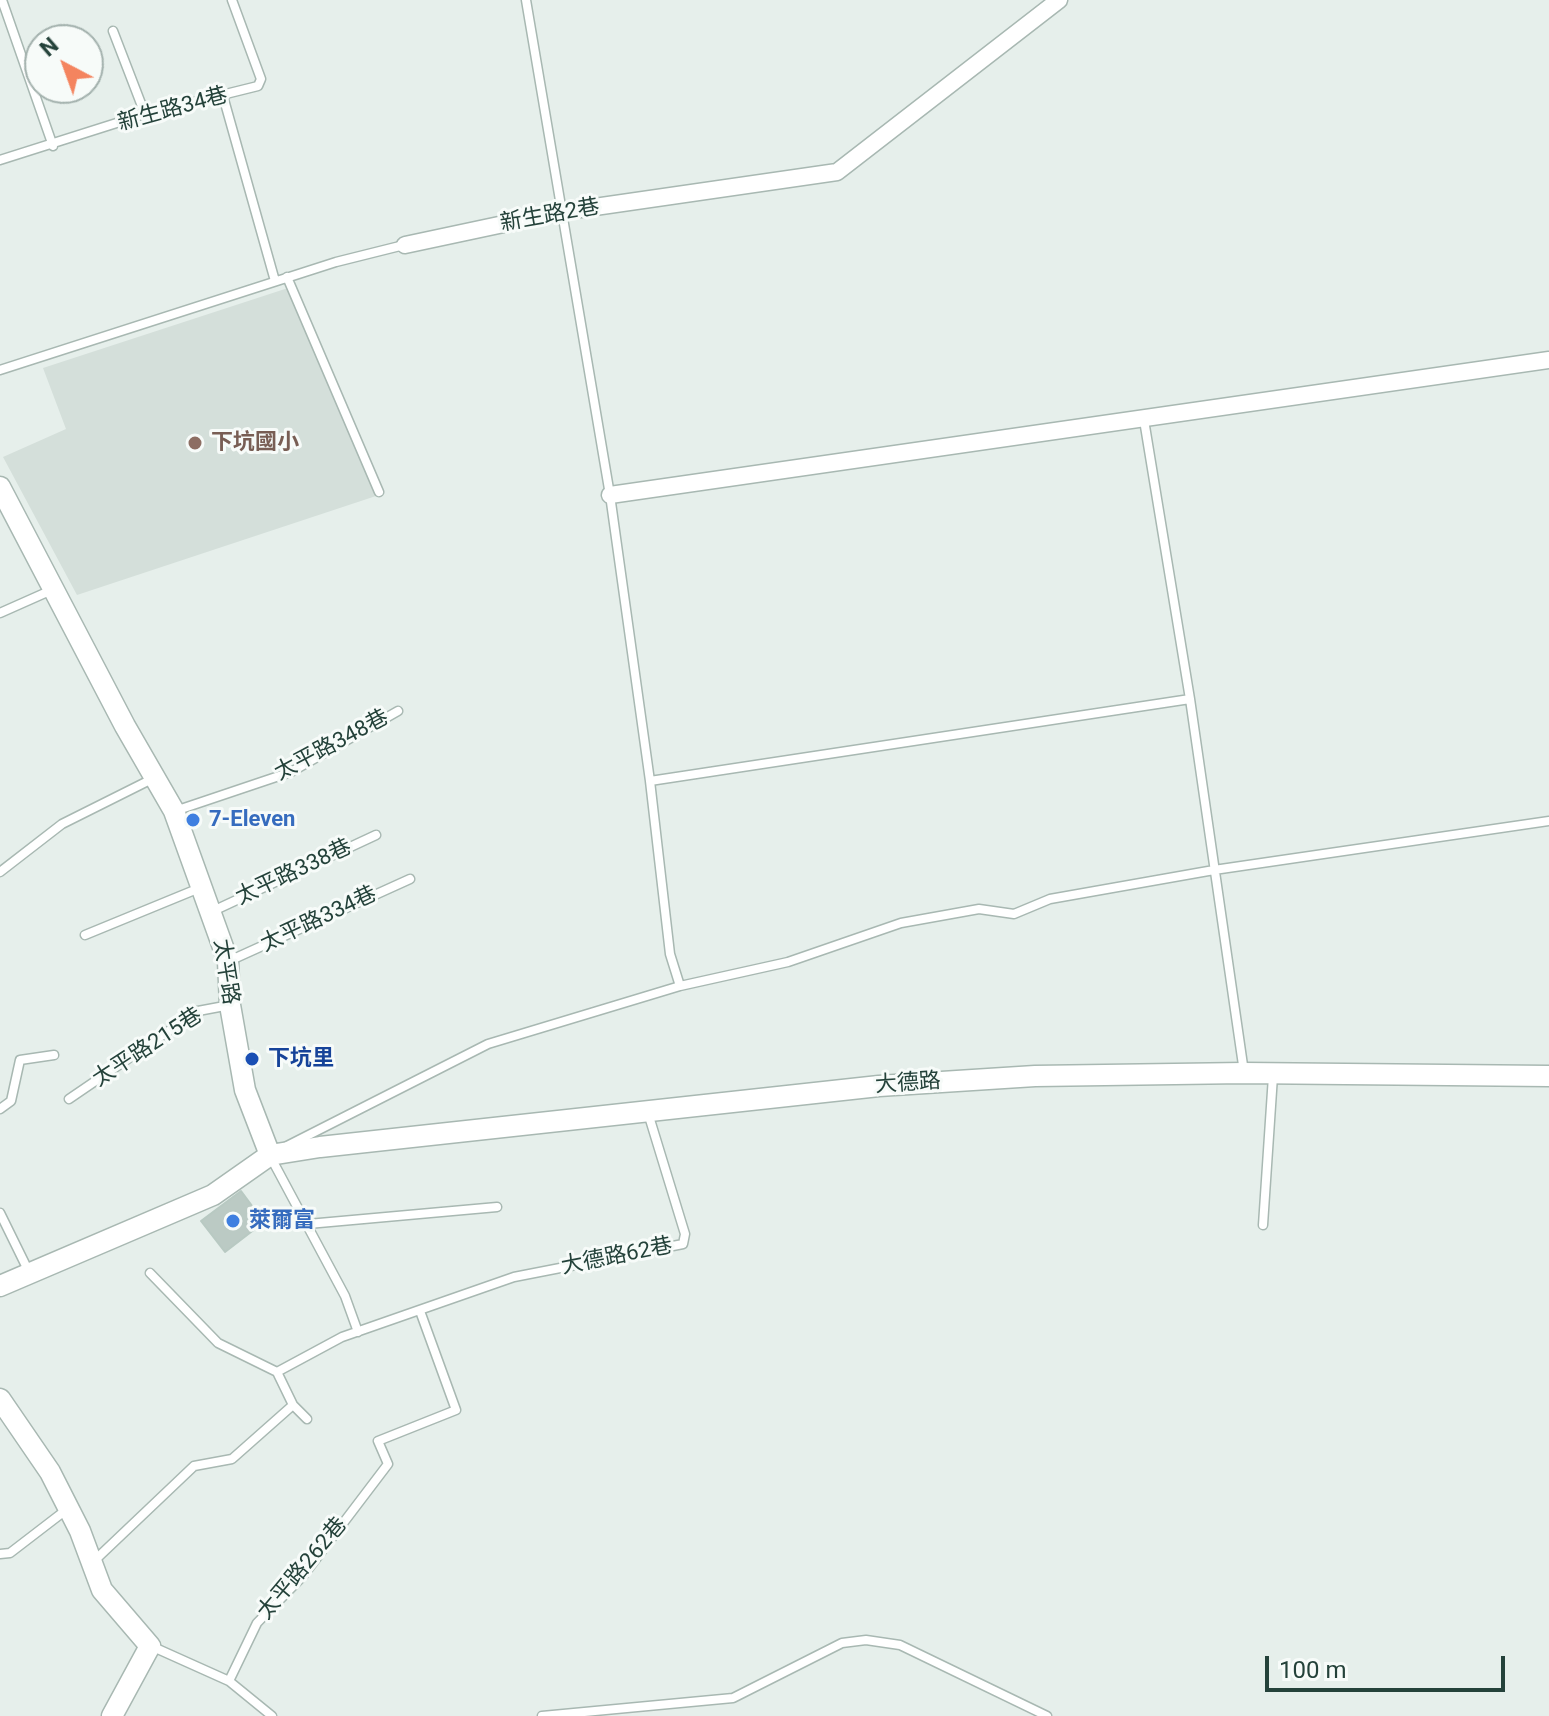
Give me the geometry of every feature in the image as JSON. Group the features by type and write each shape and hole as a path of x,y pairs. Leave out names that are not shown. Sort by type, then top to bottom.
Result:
{"street":[{"name":"新生路2巷","path":"405,245 560,212 837,172 1059,0"},
{"path":"610,495 1549,360"},
{"name":"太平路","path":"0,487 174,811 213,911 228,961 230,1005 245,1090 270,1155"},
{"name":"大德路","path":"270,1155 926,1083 1130,1072 1273,1076 1549,1076"},
{"path":"0,1286 213,1195 270,1155"},
{"path":"0,1399 50,1472 102,1590 150,1646 112,1716"}],"lane":[{"path":"2,0 53,146"},
{"name":"新生路34巷","path":"0,160 53,146 145,114 251,89 261,79 232,0"},
{"path":"526,0 610,495 650,781 670,954 680,986"},
{"path":"113,31 145,114"},
{"path":"223,96 275,281"},
{"name":"新生路2巷","path":"0,370 287,277 405,245"},
{"path":"287,277 379,492"},
{"path":"1144,420 1190,699 1244,1073"},
{"path":"0,613 55,588"},
{"path":"650,781 1190,699"},
{"name":"太平路348巷","path":"174,811 291,772 398,711"},
{"path":"0,872 62,824 155,778"},
{"path":"358,1332 345,1296 270,1155 488,1044 680,986 788,962 901,923 979,909 1014,914 1050,899 1214,870 1549,821"},
{"name":"太平路338巷","path":"213,911 376,835"},
{"name":"太平路334巷","path":"228,961 410,879"},
{"path":"85,935 203,886"},
{"name":"太平路215巷","path":"69,1099 198,1011 230,1005"},
{"path":"0,1109 11,1101 20,1060 54,1055"},
{"path":"1263,1225 1273,1076"},
{"name":"大德路62巷","path":"420,1311 514,1277 683,1244 685,1234 648,1112"},
{"path":"308,1224 497,1207"},
{"path":"0,1213 29,1272"},
{"path":"150,1273 218,1343 277,1372 293,1405 307,1419"},
{"path":"277,1372 317,1347 420,1311"},
{"name":"太平路262巷","path":"229,1681 257,1623 303,1576 388,1464 378,1441 456,1410 420,1311"},
{"path":"92,1563 194,1466 232,1459 293,1405"},
{"path":"0,1554 10,1553 66,1510"},
{"path":"542,1716 733,1698 842,1643 866,1640 900,1645 1047,1716"},
{"path":"150,1646 229,1681 272,1716"}],"shaded area":[{"name":"下坑國小","path":"288,288 376,496 77,595 3,457 66,429 43,368"}],"building":[{"name":"萊爾富","path":"241,1191 264,1222 225,1252 201,1221"}],"place":[{"name":"下坑國小","path":"195,443"},
{"name":"7-Eleven","path":"193,820"},
{"name":"下坑里","path":"252,1059"},
{"name":"萊爾富","path":"233,1221"}]}
